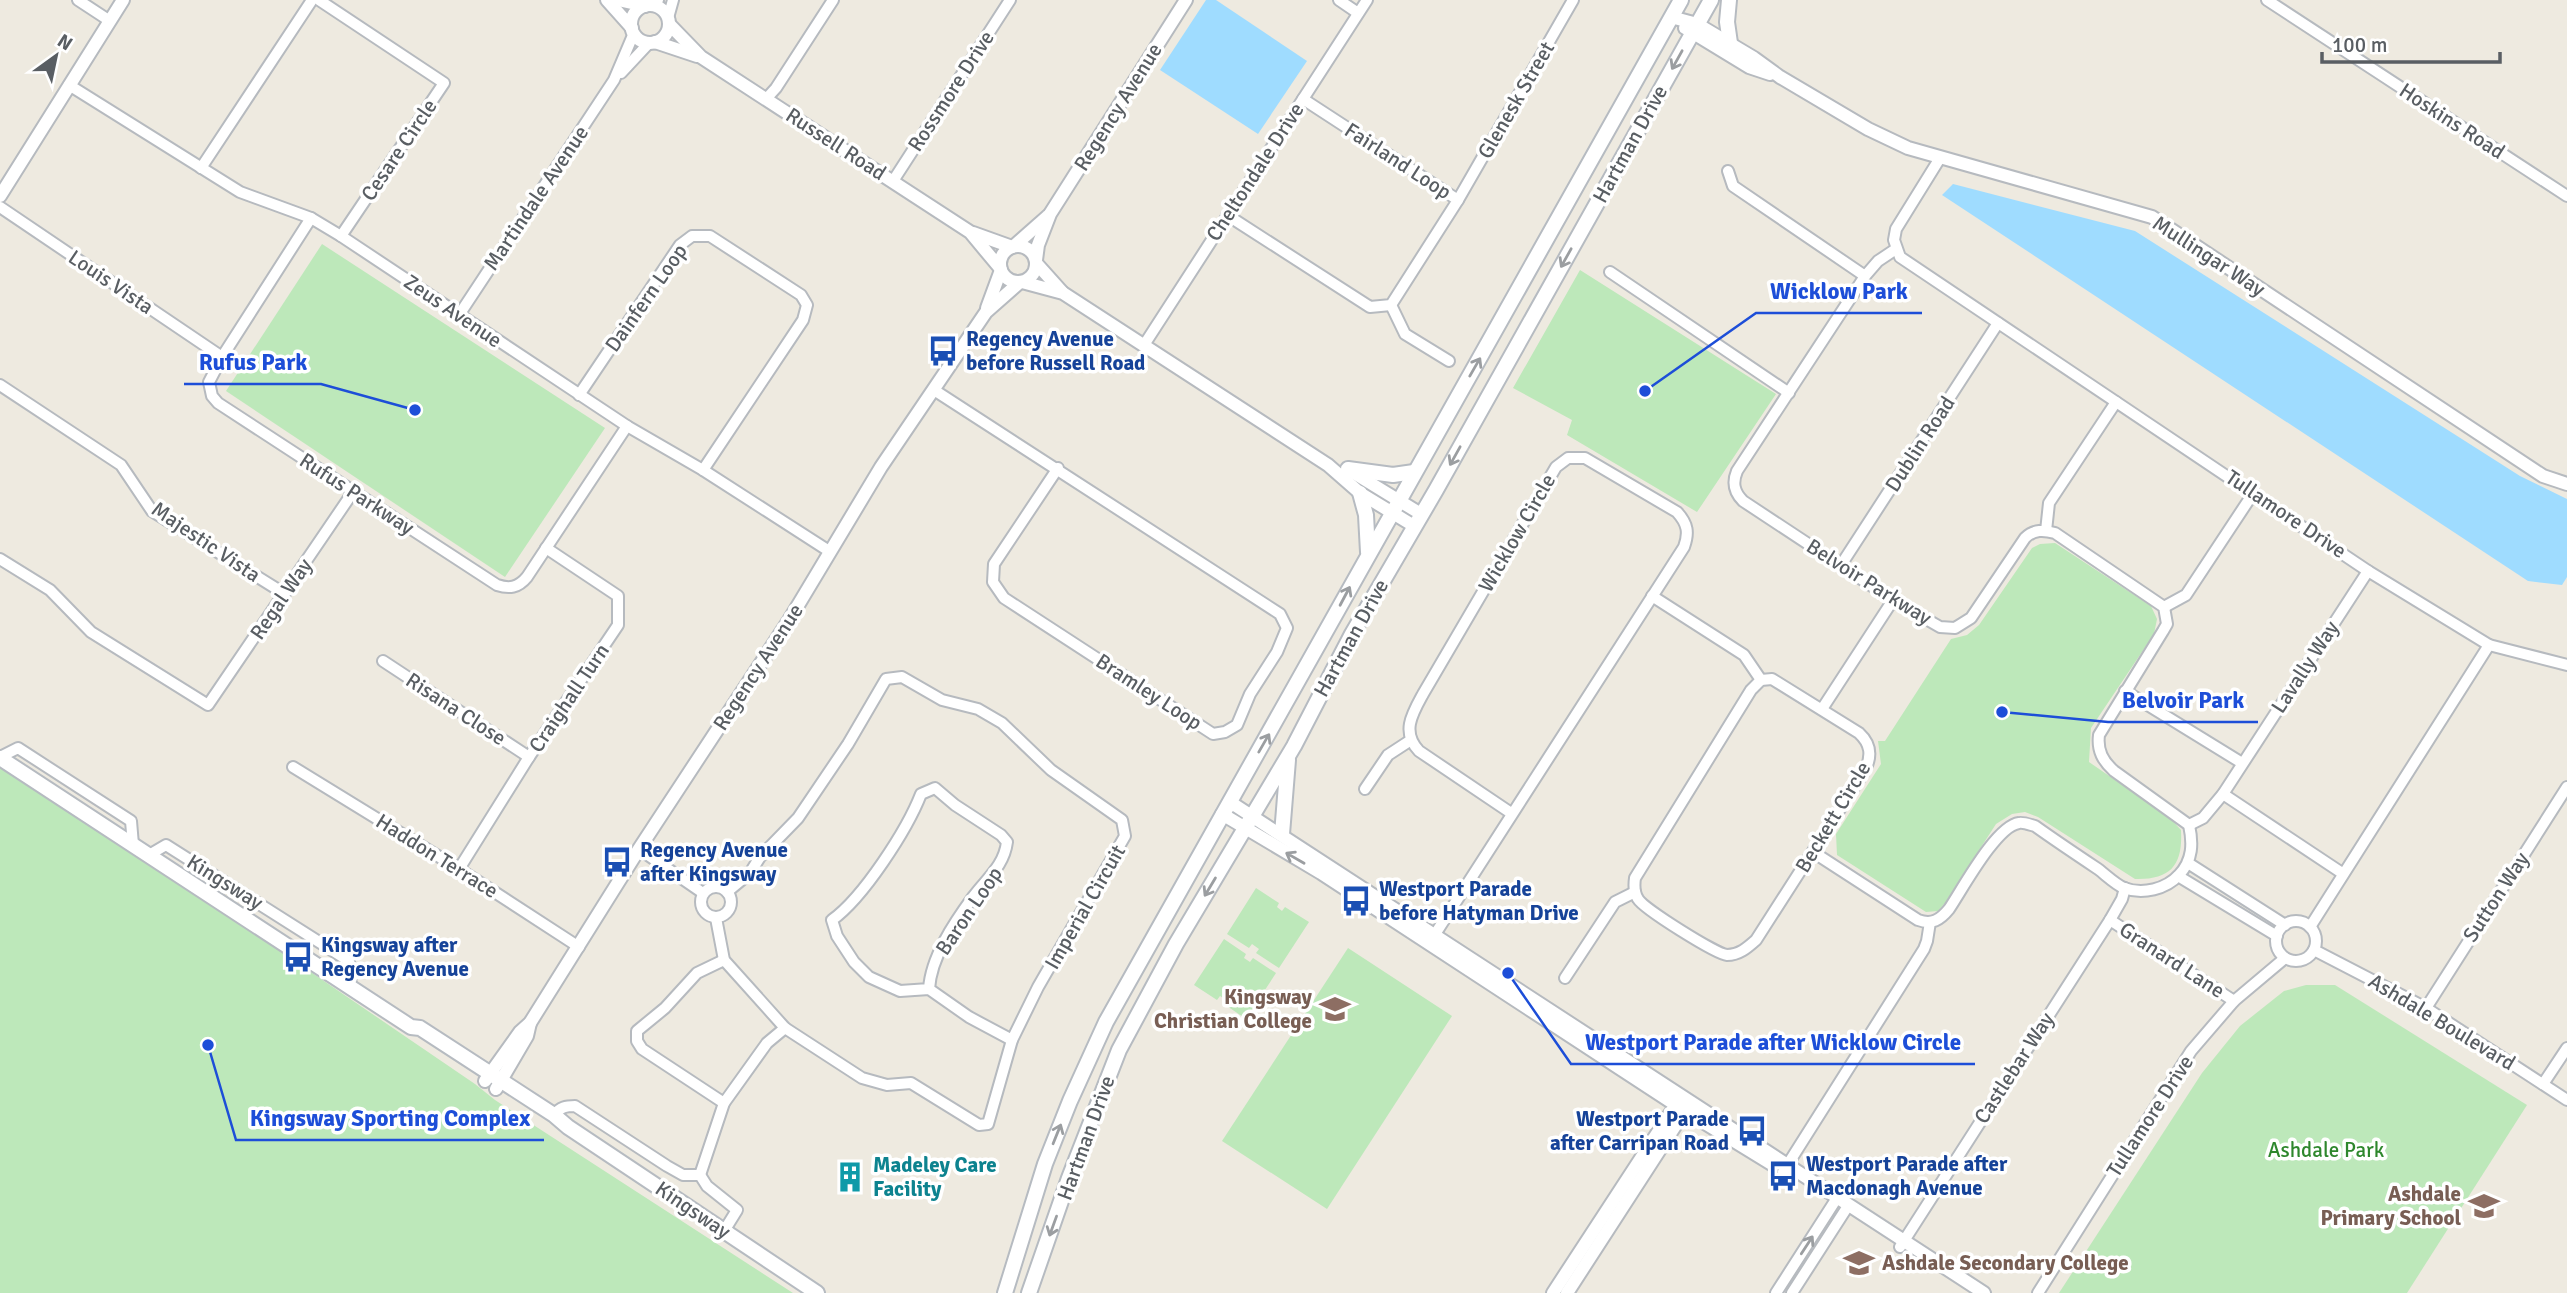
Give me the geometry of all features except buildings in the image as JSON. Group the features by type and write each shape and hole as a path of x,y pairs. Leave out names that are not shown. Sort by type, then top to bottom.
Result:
{"main road":[{"name":"Hartman Drive","path":"1005,1293 1045,1164 1106,1022 1681,0"},
{"name":"Hartman Drive","path":"1029,1293 1069,1178 1119,1050 1176,944 1289,755 1352,634 1711,0"},
{"path":"1729,0 1727,22 1730,43"},
{"path":"1348,470 1393,475 1415,472"},
{"path":"1360,493 1366,515 1368,553"},
{"path":"1282,834 1289,755"},
{"name":"Kingsway","path":"0,757 411,1027 420,1028 549,1122 568,1127"},
{"name":"Kingsway","path":"493,1081 554,1115 817,1293"}],"street":[{"path":"78,0 110,21"},
{"path":"0,197 123,0"},
{"path":"201,169 312,0"},
{"name":"Cesare Circle","path":"319,0 443,83 341,236"},
{"path":"607,0 638,38 652,42 665,36 673,0"},
{"path":"618,0 651,4 661,8 669,21"},
{"path":"766,99 776,88 833,0"},
{"name":"Rossmore Drive","path":"893,181 1010,0"},
{"name":"Regency Avenue","path":"1036,262 1051,214 1186,0"},
{"path":"1339,0 1359,13"},
{"name":"Cheltondale Drive","path":"1144,345 1367,0"},
{"name":"Glenesk Street","path":"1458,200 1573,0"},
{"name":"Hoskins Road","path":"2267,0 2567,196"},
{"path":"633,30 633,17 651,4"},
{"name":"Mullingar Way","path":"1671,16 1730,43 1780,78 1868,129 1908,148 2152,217 2543,476 2567,484"},
{"name":"Russell Road","path":"669,21 701,57 970,232 1013,246"},
{"name":"Mullingar Way","path":"1695,29 1749,67 1780,78"},
{"name":"Martindale Avenue","path":"614,80 633,30"},
{"name":"Martindale Avenue","path":"459,315 614,80 652,42"},
{"name":"Russell Road","path":"652,42 701,57"},
{"name":"Zeus Avenue","path":"69,85 240,192 311,218 341,236 626,426 703,470 829,551"},
{"name":"Fairland Loop","path":"1303,100 1458,200 1391,305"},
{"path":"1896,249 1896,229 1940,158"},
{"path":"1728,172 1733,186 1865,276"},
{"name":"Louis Vista","path":"0,206 222,357"},
{"name":"Regency Avenue","path":"1013,246 1051,214"},
{"path":"1227,215 1370,307 1391,305 1405,334 1449,361"},
{"name":"Rufus Parkway","path":"311,218 222,357 209,382 212,396 218,402 352,492 496,585 512,588 523,582 626,426"},
{"name":"Russell Road","path":"970,232 1000,269"},
{"name":"Dainfern Loop","path":"579,395 680,245 692,236 710,236 801,295 807,305 803,320 703,470"},
{"path":"1063,293 1008,279 1000,269 1002,255 1013,246 1028,249 1063,293 1328,465 1360,493 1395,506"},
{"name":"Belvoir Parkway","path":"1896,249 1878,261 1865,276 1737,471 1734,477 1735,490 1743,501 1893,600 1940,627 1949,629 1961,626 1976,612 2030,533 2046,531"},
{"name":"Tullamore Drive","path":"1896,249 1906,262 2368,570 2489,645"},
{"path":"1021,282 1032,275 1036,262"},
{"name":"Regency Avenue","path":"493,1081 520,1032 530,1023 639,849 788,622 881,467 986,312 1000,269"},
{"path":"1610,272 1789,393"},
{"name":"Regency Avenue","path":"986,312 1021,282"},
{"name":"Dublin Road","path":"1841,565 1998,323"},
{"name":"Majestic Vista","path":"0,385 121,465 152,511 285,594"},
{"name":"Bramley Loop","path":"934,390 1058,468 1280,614 1287,628 1277,652 1250,694 1237,725 1226,732 1213,734 1004,598 993,582 994,564 1058,468"},
{"path":"1813,852 1918,920 1930,922 1942,917 1949,909 1995,841 2007,829 2019,823 2035,827 2125,888 2146,891 2163,887 2189,863 2192,839 2189,825 2114,771 2102,757 2098,747 2099,735 2167,624 2164,607 2055,533 2046,531 2049,503 2116,402"},
{"name":"Wicklow Circle","path":"1411,740 1409,726 1415,708 1561,462 1568,458 1585,458 1677,512 1685,520 1688,529 1684,547 1432,939"},
{"path":"1328,465 1348,470 1418,520"},
{"name":"Regal Way","path":"0,559 50,590 91,632 208,705 352,492"},
{"path":"2164,607 2186,595 2254,492"},
{"name":"Craighall Turn","path":"459,869 529,757 618,625 618,596 546,548"},
{"name":"Lavally Way","path":"2189,825 2203,818 2223,794 2368,570"},
{"path":"1565,978 1615,902 1635,892 1635,878 1639,869 1751,690 1761,680 1744,655 1652,596"},
{"path":"1822,709 1893,600"},
{"path":"2310,927 2489,645 2567,665"},
{"name":"Risana Close","path":"383,661 529,757"},
{"name":"Imperial Circuit","path":"716,918 722,917 730,909 731,897 727,892 750,873 760,857 798,818 848,744 886,679 902,677 942,700 978,709 1002,723 1051,770 1122,820 1125,836 1038,987 1012,1040 988,1124 979,1125 911,1083 887,1085 862,1078 785,1028 724,960"},
{"name":"Beckett Circle","path":"1635,892 1644,905 1718,954 1742,951 1756,940 1865,770 1870,751 1859,733 1777,681 1761,680"},
{"path":"2125,691 2242,763"},
{"path":"1365,789 1388,755 1411,740 1419,751 1511,813"},
{"name":"Haddon Terrace","path":"293,766 579,947"},
{"name":"Sutton Way","path":"2426,1008 2567,787"},
{"name":"Baron Loop","path":"935,788 1007,842 1005,857 973,897 938,954 929,989 900,991 869,977 854,962 836,936 832,920 857,897 915,810 922,794 935,788"},
{"path":"2223,794 2342,873"},
{"path":"1226,808 1321,873 1432,939"},
{"path":"1248,822 1282,834 1432,939 1683,1104 1846,1209 1984,1293"},
{"name":"Kingsway","path":"149,855 166,845 349,961 351,988"},
{"path":"639,849 703,893"},
{"path":"2189,863 2286,925"},
{"path":"2178,876 2277,936"},
{"path":"724,1103 642,1049 637,1041 637,1031 665,1008 697,973 724,960 716,918 705,914 701,898 703,893 712,887 727,892"},
{"name":"Castlebar Way","path":"1902,1244 2122,900 2125,888"},
{"name":"Granard Lane","path":"2109,920 2234,1001"},
{"path":"1786,1169 1924,949 1930,922"},
{"path":"2299,922 2310,927 2316,939 2314,950 2304,960 2285,958 2277,947 2277,936 2286,925 2299,922"},
{"name":"Ashdale Boulevard","path":"2314,950 2426,1008 2567,1100"},
{"name":"Tullamore Drive","path":"2038,1293 2191,1051 2234,1001 2285,958"},
{"path":"929,989 969,1017 1012,1040"},
{"path":"700,1175 724,1103 767,1043 785,1028"},
{"path":"2543,1084 2567,1048"},
{"path":"1553,1293 1683,1104"},
{"path":"1567,1293 1683,1104"},
{"path":"554,1115 558,1109 575,1106 683,1175 700,1175"},
{"path":"700,1175 707,1186 737,1210 724,1231"},
{"path":"1776,1293 1835,1201"},
{"path":"1792,1293 1846,1209"},
{"path":"1902,1244 1970,1293"}],"green space":[{"path":"322,244 605,428 505,577 226,391"},
{"path":"1580,270 1776,394 1697,512 1567,435 1572,420 1513,388"},
{"path":"2055,543 2151,606 2157,619 2154,634 2091,728 2089,762 2170,818 2181,830 2180,853 2177,861 2166,873 2158,877 2135,879 2038,817 2025,812 2012,814 1996,824 1938,911 1926,912 1837,855 1836,834 1881,764 1878,741 1885,741 1951,639 1967,635 1979,625 2032,548 2040,544"},
{"path":"0,768 255,934 495,1100 793,1293 0,1293"},
{"path":"1256,888 1279,903 1277,907 1282,911 1285,907 1309,922 1279,968 1256,953 1259,949 1252,944 1249,948 1227,934"},
{"path":"1224,939 1246,954 1244,958 1250,962 1253,958 1276,973 1246,1019 1224,1004 1226,1000 1220,996 1217,1000 1194,985"},
{"path":"1348,948 1452,1016 1327,1209 1222,1141"},
{"name":"Ashdale Park","path":"2306,985 2335,985 2527,1105 2407,1293 2059,1293 2202,1073 2240,1026 2284,991"}],"water":[{"path":"1206,0 1216,0 1307,61 1258,134 1160,70"},
{"path":"1953,184 2135,231 2520,476 2567,499 2567,577 2562,585 2528,581 1942,195"}],"place":[{"name":"Regency Avenue before Russell Road","path":"943,351"},
{"name":"Wicklow Park","path":"1645,391"},
{"name":"Rufus Park","path":"415,410"},
{"name":"Belvoir Park","path":"2002,712"},
{"name":"Regency Avenue after Kingsway","path":"617,862"},
{"name":"Westport Parade before Hatyman Drive","path":"1356,901"},
{"name":"Kingsway after Regency Avenue","path":"298,957"},
{"name":"Westport Parade after Wicklow Circle","path":"1508,973"},
{"name":"Kingsway Christian College","path":"1335,1009"},
{"name":"Kingsway Sporting Complex","path":"208,1045"},
{"name":"Westport Parade after Carripan Road","path":"1752,1131"},
{"name":"Westport Parade after Macdonagh Avenue","path":"1783,1176"},
{"name":"Madeley Care Facility","path":"850,1177"},
{"name":"Ashdale Primary School","path":"2484,1206"},
{"name":"Ashdale Secondary College","path":"1859,1263"}]}
